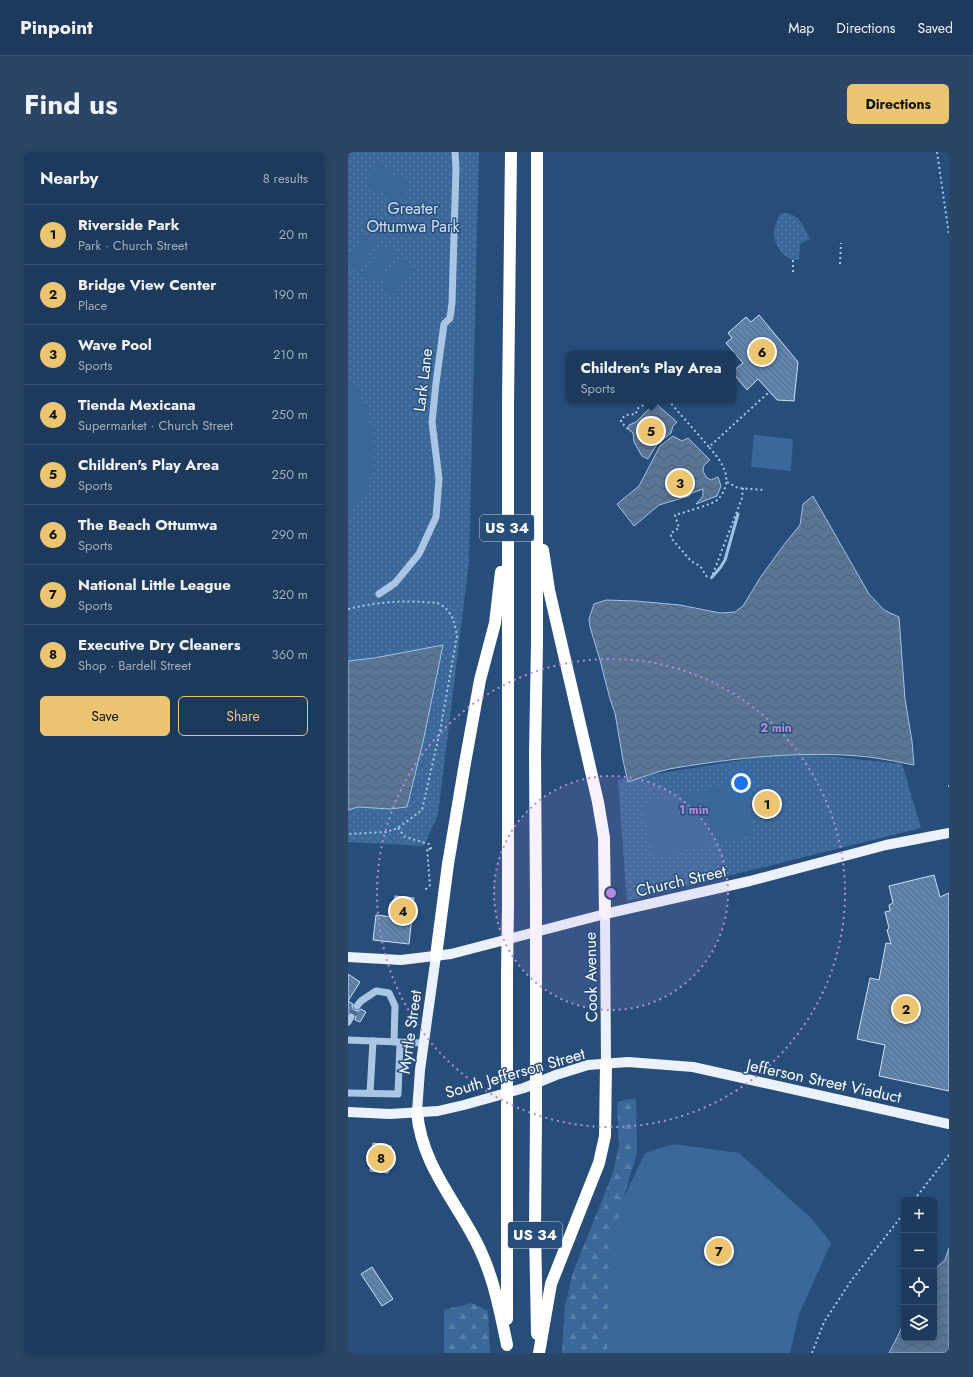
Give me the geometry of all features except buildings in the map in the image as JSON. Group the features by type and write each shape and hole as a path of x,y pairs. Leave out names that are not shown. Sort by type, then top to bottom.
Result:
{"highway":[{"name":"US 34","path":"507,1349 507,505 511,152"},
{"name":"US 34","path":"537,152 535,1227 538,1353"},
{"path":"436,956 469,740 480,680 495,623 507,505"},
{"path":"536,513 549,590 598,802 604,838 605,914"},
{"path":"538,1353 551,1284 599,1162 605,1136 606,1064"},
{"path":"417,1112 418,1125 428,1158 446,1192 472,1234 488,1266 497,1295 507,1349"}],"main road":[{"name":"Church Street","path":"348,957 401,960 451,954 605,914 750,881 886,845 949,833"},
{"name":"Cook Avenue","path":"605,914 606,1064"},
{"name":"Myrtle Street","path":"417,1112 420,1070 436,956"},
{"name":"South Jefferson Street","path":"348,1112 390,1114 438,1111 524,1088 556,1075 588,1066 628,1062 693,1068"},
{"name":"Jefferson Street Viaduct","path":"693,1068 949,1124"}],"lane":[{"name":"Lark Lane","path":"379,594 395,583 419,554 436,517 439,479 432,422 444,324 450,318 452,303 456,168 455,152"},
{"path":"348,1093 398,1094 395,1006 389,993 376,991 361,1001 357,1006"},
{"path":"348,1040 424,1043"},
{"path":"370,1093 373,1041"}],"path":[{"path":"937,152 949,235"},
{"path":"840,264 841,243"},
{"path":"793,260 793,273"},
{"path":"709,447 770,392"},
{"path":"628,429 621,422 621,419 626,415 636,414 637,409 647,403"},
{"path":"671,403 721,460 727,476 726,487 719,499 701,508 675,516 679,528 671,533 671,538 691,561 700,566 707,577"},
{"path":"726,482 738,488 764,490"},
{"path":"711,579 742,498 743,488"},
{"path":"348,609 362,606 412,601 437,603 452,616 457,636 440,731 422,810 398,828 386,832 348,834"},
{"path":"398,828 405,837 429,844 432,850 427,848 430,885 424,891"},
{"path":"916,1197 949,1155"},
{"path":"812,1353 824,1322 851,1280 901,1217"}],"green space":[{"name":"Greater Ottumwa Park","path":"348,152 479,152 469,562 438,815 424,846 348,842"},
{"path":"379,162 394,173 381,192 365,182"},
{"path":"397,173 412,184 399,204 383,193"},
{"path":"785,213 795,216 801,222 810,239 800,244 799,260 794,260 786,256 776,245 774,230 780,214"},
{"path":"364,234 378,243 358,271 348,264 348,256"},
{"path":"383,245 396,255 376,282 363,273"},
{"path":"400,258 413,268 393,296 380,286"},
{"path":"348,380 363,403 368,416 372,429 373,457 372,471 368,487 348,518"},
{"path":"754,435 793,439 791,471 751,467"},
{"path":"792,752 902,764 921,828 627,901 618,780"},
{"path":"742,781 755,834 655,858 642,805"},
{"path":"636,1098 637,1153 623,1199 608,1353 562,1353 565,1306 573,1272 613,1173 619,1146 617,1102"},
{"path":"674,1144 739,1153 811,1218 831,1243 799,1314 790,1353 607,1353 609,1260 623,1199 645,1153"},
{"path":"472,1303 488,1311 490,1353 444,1353 444,1310"}],"water":[{"path":"655,403 677,422 673,426 671,433 657,444 648,459 642,456 634,442 633,433 628,429 629,425 636,422"},
{"path":"673,436 682,441 688,438 710,460 704,465 703,471 706,477 711,480 718,477 721,486 717,496 696,504 703,496 703,489 692,493 689,496 659,505 634,526 617,504 639,486 660,446"},
{"path":"813,496 869,594 884,610 899,617 905,699 912,741 914,765 875,758 844,755 819,754 768,756 669,769 628,782 615,713 590,627 589,619 594,604 606,600 636,601 680,605 720,613 735,612 743,606 760,578 800,525 803,504"},
{"path":"443,645 423,742 407,807 390,809 358,807 348,810 348,661 374,658"},
{"path":"949,1248 949,1353 889,1353 901,1328 901,1341 937,1341 937,1267 945,1260"}],"waterway":[{"path":"712,577 725,560 738,514"}],"tunnel":[{"path":"351,1017 357,1006"}],"place":[{"name":"The Beach Ottumwa","path":"762,352"},
{"name":"Children's Play Area","path":"651,431"},
{"name":"Wave Pool","path":"680,483"},
{"name":"Riverside Park","path":"767,804"},
{"name":"Tienda Mexicana","path":"403,911"},
{"name":"Bridge View Center","path":"906,1009"},
{"name":"Executive Dry Cleaners","path":"381,1158"},
{"name":"National Little League","path":"719,1251"}]}
